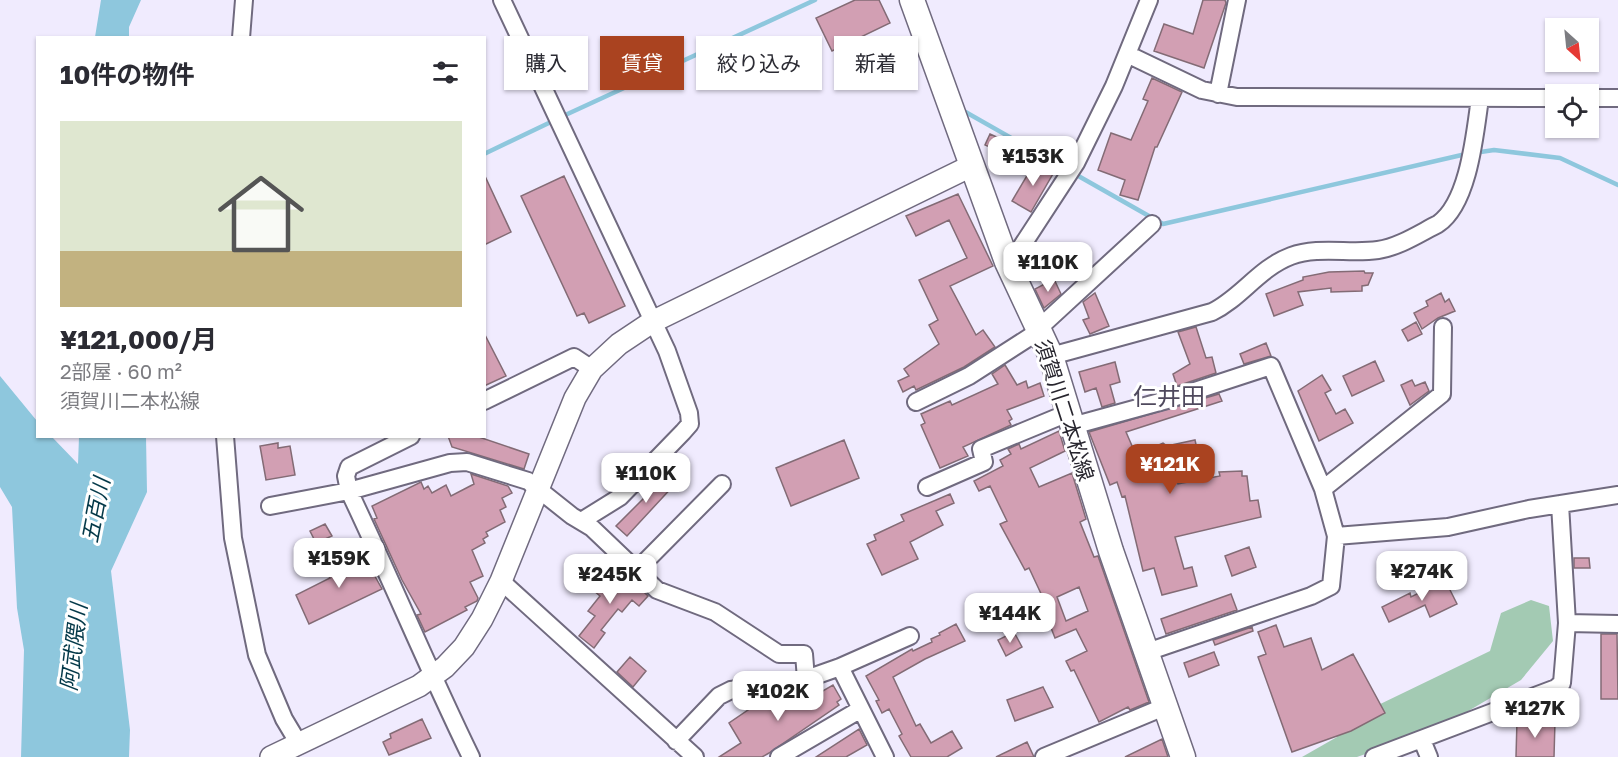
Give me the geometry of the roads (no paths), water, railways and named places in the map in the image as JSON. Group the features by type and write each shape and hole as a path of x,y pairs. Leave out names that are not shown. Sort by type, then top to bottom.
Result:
{"main road":[{"name":"須賀川二本松線","path":"912,0 1006,262 1051,356 1111,551 1183,757"}],"street":[{"path":"242,36 244,0"},
{"path":"502,0 667,351 689,413 690,424 620,497 583,520"},
{"path":"1006,262 1014,258 1076,163 1127,54 1149,0"},
{"path":"1218,94 1237,0"},
{"path":"1127,54 1202,90 1237,97 1545,98"},
{"path":"1051,356 1212,312 1225,306 1260,273 1292,256 1310,252 1380,250 1446,219 1454,207 1472,151 1480,98"},
{"path":"1599,98 1618,98"},
{"path":"271,757 404,694 432,677 464,647 482,619 501,581 561,429 592,369 619,344 652,322 971,166"},
{"path":"916,402 969,376 1038,330 1152,224"},
{"path":"1323,489 1442,394 1443,327"},
{"path":"486,400 574,357 592,369"},
{"path":"927,487 984,462 981,449 1070,420 1167,400 1271,366 1323,489 1336,536 1331,586 1311,596 1147,652"},
{"path":"225,438 233,538 257,655 284,719 299,744"},
{"path":"407,438 349,467 346,476 348,491 396,590 408,626 471,757"},
{"path":"270,506 348,491 450,463 467,462 528,481 572,516 583,520 657,590 715,612 779,654 804,654 806,679"},
{"path":"636,572 722,484"},
{"path":"1336,536 1448,527 1560,504 1618,495"},
{"path":"1374,757 1556,688 1562,683 1567,623 1560,504"},
{"path":"501,581 695,757"},
{"path":"1567,623 1618,624"},
{"path":"676,741 719,696 731,690 806,679 840,667 910,636"},
{"path":"840,667 885,757"},
{"path":"1044,757 1164,707"},
{"path":"779,757 803,751 861,709"},
{"path":"1422,740 1429,757"}],"water":[{"path":"101,0 141,0 129,27 129,36 95,36"},
{"path":"0,376 36,420 36,438 53,438 78,464 79,438 146,438 147,492 111,571 130,730 129,757 21,757 24,650 17,608 12,507 0,487"}],"waterway":[{"path":"561,117 815,0"},
{"path":"962,110 1163,224 1466,154"},
{"path":"486,153 553,121"},
{"path":"1474,153 1494,150 1560,158 1618,185"}],"district":[{"name":"仁井田","path":"1169,395"}],"water label":[{"name":"五百川","path":"95,510"},
{"name":"阿武隈川","path":"73,647"}]}
